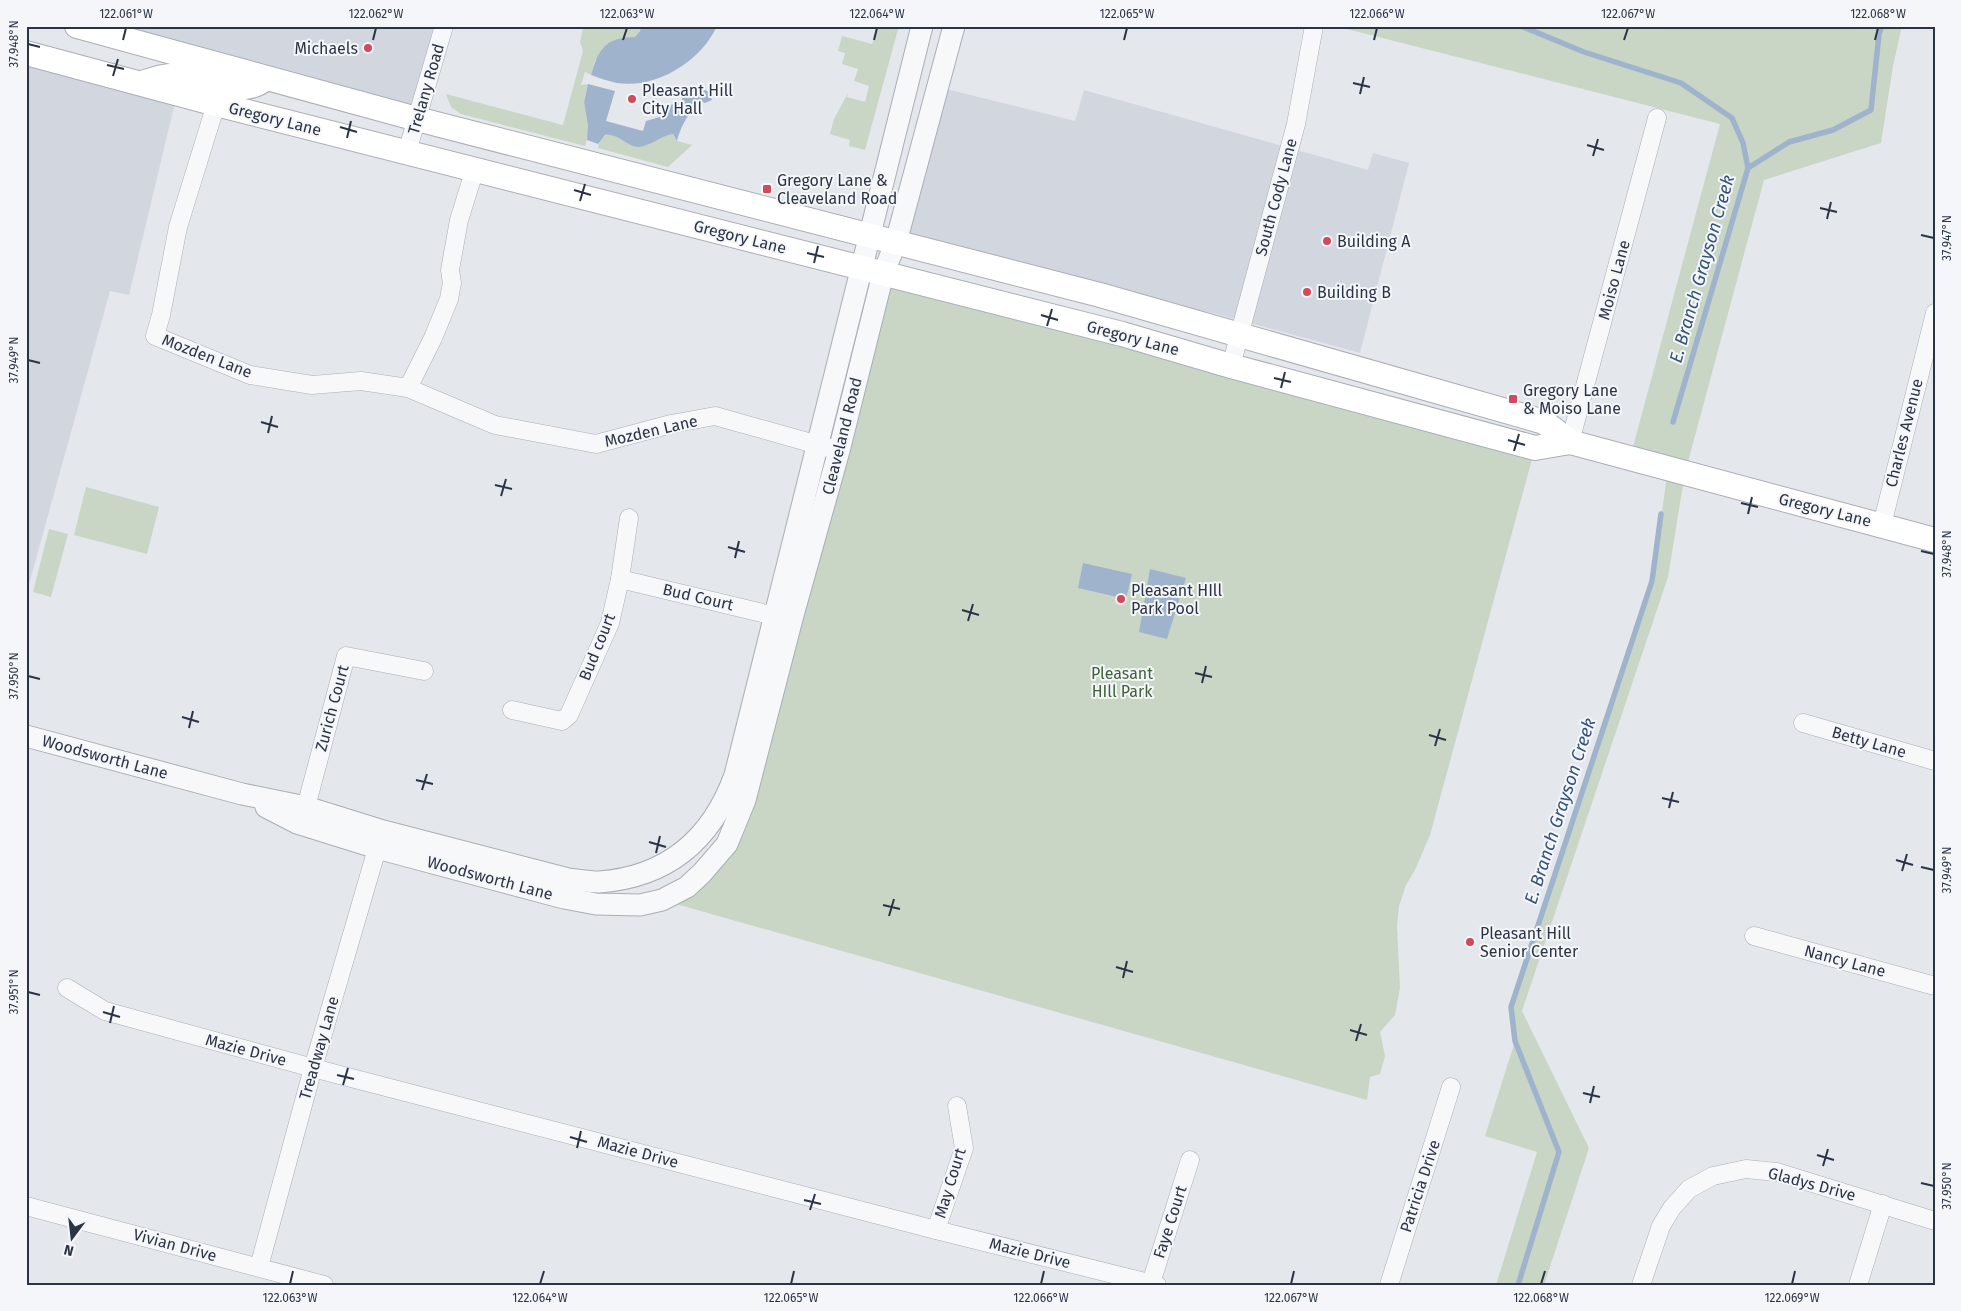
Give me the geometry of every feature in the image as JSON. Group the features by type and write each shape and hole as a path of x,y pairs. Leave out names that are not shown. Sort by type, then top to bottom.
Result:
{"main road":[{"name":"Gregory Lane","path":"77,26 417,119 1091,292 1544,422 1570,442 1935,540"},
{"name":"Gregory Lane","path":"26,53 216,104 1122,334 1231,366 1535,448 1570,442"},
{"path":"141,84 162,76 181,76 228,87 246,87 258,85 266,78"}],"street":[{"name":"Trelany Road","path":"408,152 444,26"},
{"name":"Cleaveland Road","path":"727,844 745,800 839,451 873,271 870,234 922,26"},
{"name":"Cleaveland Road","path":"716,816 728,796 735,776 818,445 873,271 896,242 954,26"},
{"name":"South Cody Lane","path":"1231,366 1296,124 1314,26"},
{"name":"Mozden Lane","path":"216,104 178,227 161,315 155,336 250,375 312,385 361,381 408,388 495,426 596,444 671,424 715,416 839,451"},
{"name":"Moiso Lane","path":"1570,442 1657,118"},
{"path":"408,388 433,338 449,299 452,283 450,270 459,220 476,169"},
{"name":"Charles Avenue","path":"1882,525 1935,313"},
{"name":"Bud court","path":"512,710 562,721 569,715 610,623 620,579 629,518"},
{"name":"Bud Court","path":"620,579 775,616"},
{"name":"Zurich Court","path":"306,808 346,656 424,671"},
{"name":"Betty Lane","path":"1803,723 1935,761"},
{"name":"Woodsworth Lane","path":"26,736 242,794 306,808 380,839 564,898 596,904 640,905 662,900 687,887 707,868 727,844"},
{"name":"Woodsworth Lane","path":"242,794 297,823 568,879 598,882 650,871 674,859 692,845 716,816"},
{"name":"Treadway Lane","path":"259,1267 312,1068 380,839"},
{"path":"650,871 662,900"},
{"name":"Nancy Lane","path":"1754,936 1935,986"},
{"name":"Mazie Drive","path":"67,988 105,1011 312,1068 936,1230 1154,1284"},
{"name":"Patricia Drive","path":"1389,1285 1451,1087"},
{"name":"May Court","path":"936,1230 964,1148 957,1106"},
{"name":"Faye Court","path":"1154,1284 1190,1160"},
{"name":"Gladys Drive","path":"1641,1285 1661,1226 1672,1208 1689,1188 1713,1176 1746,1169 1777,1172 1935,1221"},
{"path":"1858,1285 1883,1204"},
{"name":"Vivian Drive","path":"26,1206 324,1285"}],"shaded area":[{"path":"77,26 444,26 417,119"},
{"path":"26,53 177,94 129,295 110,291 26,595"},
{"path":"938,87 1075,121 1084,90 1368,170 1373,153 1409,163 1360,353 1213,313 1100,295 896,242"}],"green space":[{"path":"577,26 641,26 640,31 635,37 595,60 591,75 585,72 581,85 588,84 584,102 589,132 585,146 461,114 451,107 446,94 563,125 583,51 580,42 583,28"},
{"path":"878,26 899,26 865,150 849,146 850,140 830,134 834,119 848,93 847,97 865,102 869,86 854,81 858,69 842,64 845,53 838,51 842,36 872,44"},
{"path":"1335,26 1902,26 1893,66 1881,143 1764,180 1685,473 1668,577 1522,1011 1589,1148 1544,1285 1496,1285 1537,1152 1485,1136 1515,1041 1511,1007 1652,581 1668,469 1630,458 1720,124"},
{"path":"611,134 624,140 647,145 665,135 673,134 677,141 692,145 668,167 598,148 602,138 605,135"},
{"name":"Pleasant HIll Park","path":"883,274 1535,448 1430,835 1415,870 1406,885 1399,906 1397,926 1400,988 1395,1015 1380,1032 1385,1056 1380,1074 1370,1077 1367,1100 662,900 727,843"},
{"path":"86,487 159,507 147,554 74,535"},
{"path":"49,529 68,534 51,597 33,592"}],"water":[{"path":"641,26 717,26 710,39 700,51 676,70 662,77 632,84 617,83 591,75 597,58 605,46 610,42 635,37 640,31"},
{"path":"588,84 615,91 606,121 643,131 646,121 666,115 669,105 681,103 683,95 691,90 699,93 704,90 708,91 712,100 705,103 701,101 693,109 680,130 677,141 673,134 639,147 630,145 614,136 605,135 598,144 587,140 588,126 584,102"},
{"path":"1083,563 1132,574 1126,599 1078,588"},
{"path":"1150,569 1186,578 1167,639 1139,632"}],"waterway":[{"name":"E. Branch Grayson Creek","path":"1521,26 1584,52 1681,83 1732,118 1743,143 1748,168 1673,422"},
{"path":"1748,168 1789,142 1833,130 1871,110 1879,34 1882,26"},
{"name":"E. Branch Grayson Creek","path":"1518,1285 1559,1152 1515,1041 1511,1007 1652,581 1661,514"}],"place":[{"name":"Michaels","path":"368,48"},
{"name":"Pleasant Hill City Hall","path":"632,99"},
{"name":"Gregory Lane & Cleaveland Road","path":"767,189"},
{"name":"Building A","path":"1327,241"},
{"name":"Building B","path":"1307,292"},
{"name":"Gregory Lane & Moiso Lane","path":"1513,399"},
{"name":"Pleasant HIll Park Pool","path":"1121,599"},
{"name":"Pleasant Hill Senior Center","path":"1470,942"}]}
